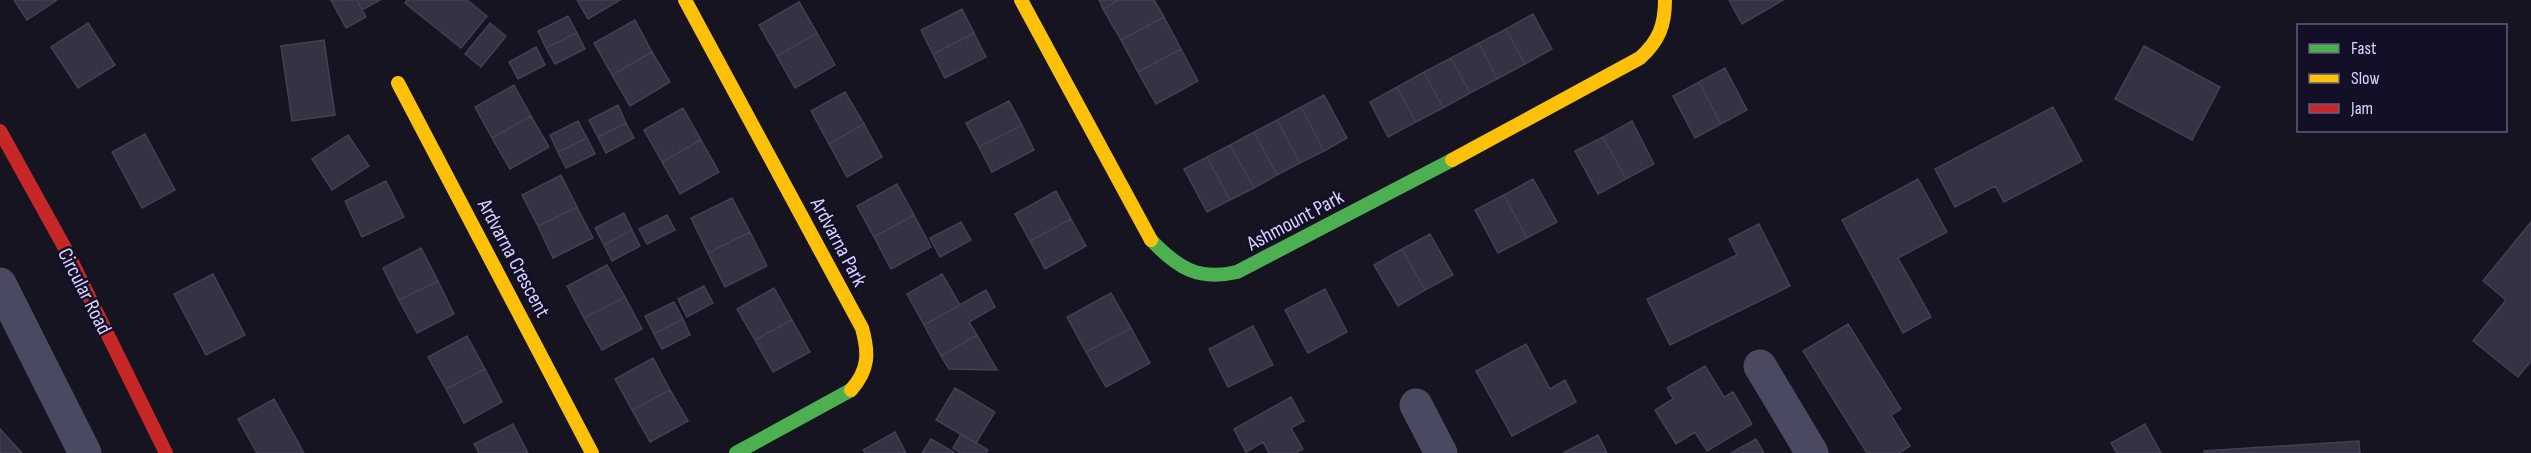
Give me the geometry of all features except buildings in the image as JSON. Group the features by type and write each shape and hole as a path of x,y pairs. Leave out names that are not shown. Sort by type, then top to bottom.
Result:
{"street":[{"name":"Ardvarna Park","path":"685,0 862,327 868,352 865,374 852,389 736,453"},
{"name":"Ashmount Park","path":"1021,0 1150,240 1174,264 1186,271 1220,276 1230,275 1252,266 1631,65 1648,53 1661,35 1665,26 1665,0"},
{"name":"Ardvarna Crescent","path":"398,83 592,453"},
{"name":"Circular Road","path":"0,131 93,304 166,453"},
{"path":"0,285 85,453"},
{"path":"1760,366 1812,453"},
{"path":"1416,405 1441,453"}],"traffic: fast":[{"path":"1151,240 1170,258 1190,270 1211,275 1237,272 1452,160"},
{"path":"736,453 851,390"}],"traffic: slow":[{"path":"685,0 862,328 866,345 866,361 857,383 851,390"},
{"path":"1021,0 1151,240"},
{"path":"1452,160 1640,58 1660,32 1665,0"},
{"path":"398,83 592,453"}],"traffic: jam":[{"path":"0,131 66,250 166,453"}]}
